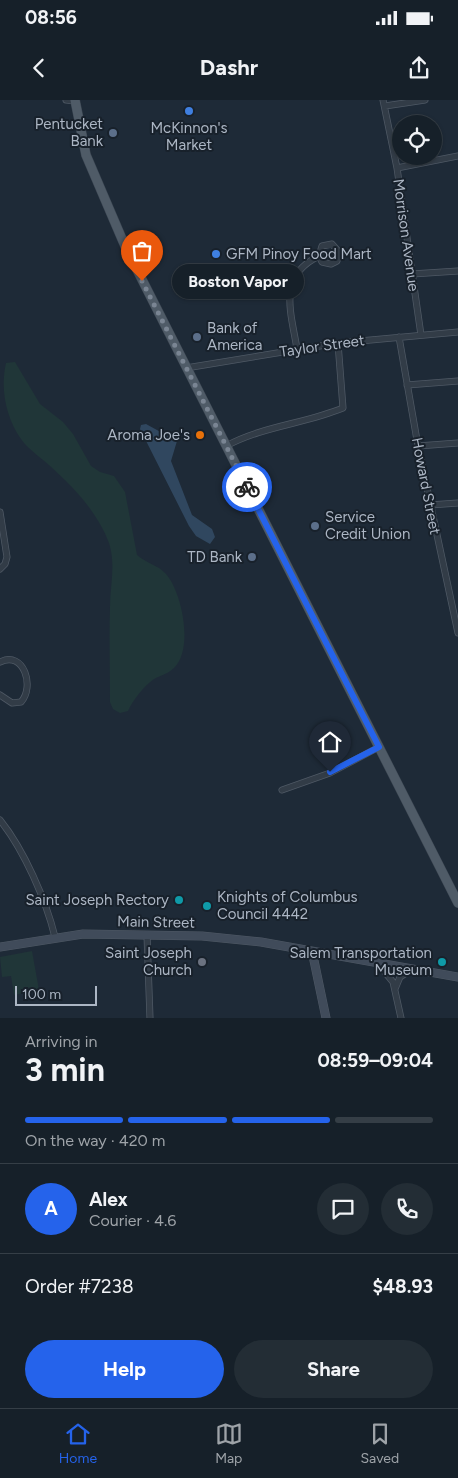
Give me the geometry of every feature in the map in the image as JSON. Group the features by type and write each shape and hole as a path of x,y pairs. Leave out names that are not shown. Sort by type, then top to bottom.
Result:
{"main road":[{"path":"73,100 82,144 95,179 125,246 458,903"},
{"name":"Main Street","path":"0,948 55,937 96,934 236,939 458,977"},
{"path":"312,951 326,1018"}],"street":[{"path":"384,103 425,100"},
{"name":"Morrison Avenue","path":"384,103 397,168 421,335"},
{"path":"397,168 458,156"},
{"path":"297,349 290,288 302,267 319,256"},
{"path":"412,274 458,271"},
{"name":"Taylor Street","path":"186,368 338,343 458,332"},
{"name":"Howard Street","path":"399,337 418,446 458,633"},
{"path":"226,446 255,432 292,425 343,408 338,343"},
{"path":"407,385 458,381"},
{"path":"418,446 458,443"},
{"path":"430,505 458,503"},
{"path":"0,512 7,558 5,564 0,568"},
{"path":"0,662 10,658 18,661 24,669 27,680 25,695 21,702 12,703 0,695"},
{"path":"282,790 330,772 379,747"},
{"path":"0,820 20,852 44,905 55,937"},
{"path":"147,935 150,1018"},
{"path":"378,964 390,976 395,989 401,1018"},
{"path":"395,989 400,977 412,970"}],"green space":[{"path":"15,362 40,404 63,422 73,434 91,466 100,472 114,476 125,492 137,555 166,574 177,594 181,607 184,635 180,659 172,670 154,679 146,686 128,711 120,713 113,709 110,702 112,559 109,543 98,520 84,500 58,473 27,446 11,422 4,393 4,373 6,363"},
{"path":"32,951 39,990 14,995 11,976 2,977 0,957"}],"water":[{"path":"146,424 177,441 171,461 192,515 212,529 215,537 210,544 196,536 189,526 140,429 141,425"}],"way so far":[{"path":"142,281 247,487"}],"place":[{"name":"McKinnon's Market","path":"189,111"},
{"name":"Pentucket Bank","path":"113,133"},
{"name":"GFM Pinoy Food Mart","path":"216,254"},
{"name":"Boston Vapor","path":"142,281"},
{"name":"Bank of America","path":"197,337"},
{"name":"Aroma Joe's","path":"200,435"},
{"name":"Service Credit Union","path":"315,526"},
{"name":"TD Bank","path":"252,557"},
{"name":"Saint Joseph Rectory","path":"179,900"},
{"name":"Knights of Columbus Council 4442","path":"207,906"},
{"name":"Saint Joseph Church","path":"202,962"},
{"name":"Salem Transportation Museum","path":"442,962"}],"route":[{"path":"247,487 379,747 330,772"}]}
